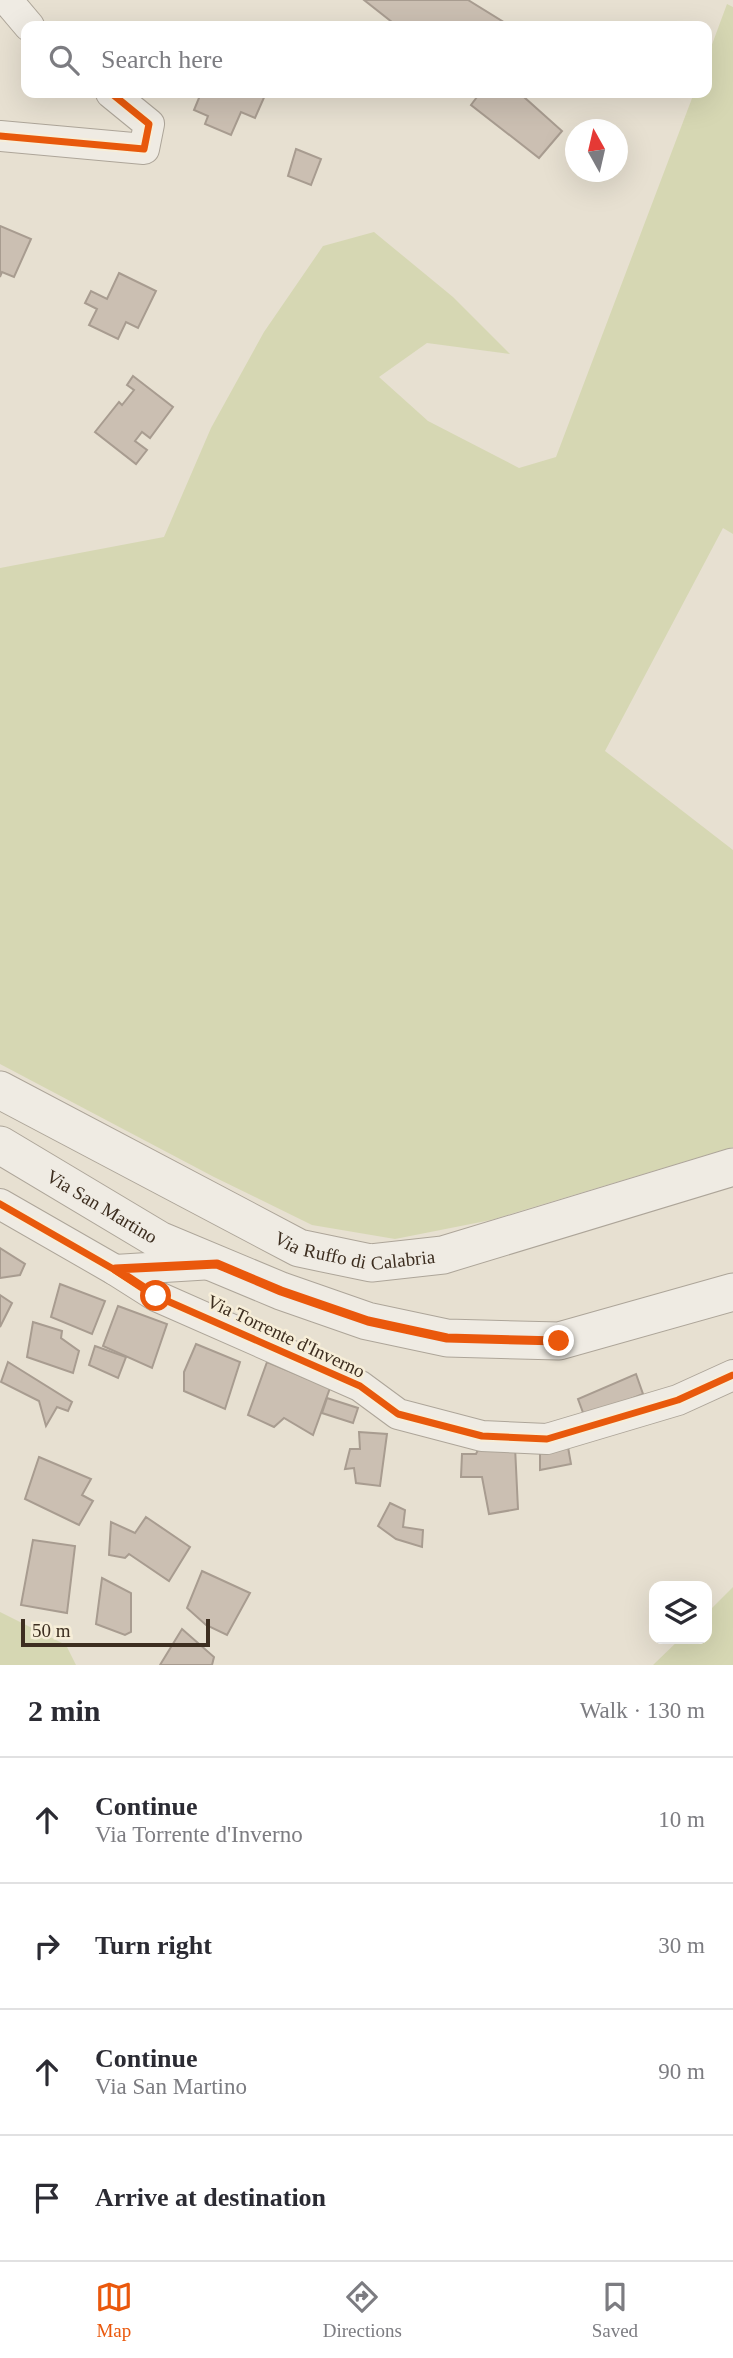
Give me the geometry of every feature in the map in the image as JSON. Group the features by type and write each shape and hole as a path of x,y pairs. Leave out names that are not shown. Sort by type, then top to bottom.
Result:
{"street":[{"path":"7,0 25,21"},
{"path":"0,136 144,149 149,124 117,98"},
{"name":"Via Ruffo di Calabria","path":"0,1090 299,1248 371,1263 443,1255 733,1167"},
{"name":"Via San Martino","path":"0,1145 159,1240 281,1291 368,1321 447,1338 559,1341 733,1292"},
{"name":"Via Torrente d'Inverno","path":"0,1204 115,1269 156,1296 360,1386 398,1414 482,1436 547,1438 678,1400 733,1375"},
{"path":"115,1269 217,1264"}],"green space":[{"path":"727,4 733,7 733,534 723,528 605,751 733,850 733,1147 491,1220 395,1239 312,1225 214,1177 0,1064 0,568 164,537 211,428 264,332 323,246 374,232 453,297 510,354 427,343 379,377 428,421 519,468 556,457 692,98 712,98 712,44"},
{"path":"733,1587 733,1665 653,1665 675,1644 712,1644 712,1608"},
{"path":"0,1612 66,1645 76,1665 0,1665"}],"building":[{"path":"364,0 468,0 502,21 391,21"},
{"path":"199,98 264,98 255,118 241,112 231,135 205,124 208,116 194,110"},
{"path":"476,98 525,98 562,131 539,158 471,105"},
{"path":"296,149 321,159 311,185 288,176"},
{"path":"0,226 31,239 14,277 2,272 0,277"},
{"path":"119,273 156,291 138,328 126,322 118,339 89,325 97,309 85,303 91,291 107,299"},
{"path":"133,376 173,407 150,438 142,432 135,441 147,450 136,464 95,432 119,402 122,405 134,390 127,385"},
{"path":"0,1248 25,1264 20,1275 0,1278"},
{"path":"60,1284 105,1301 92,1334 51,1317"},
{"path":"0,1295 12,1303 0,1327"},
{"path":"118,1306 167,1324 152,1368 103,1346"},
{"path":"33,1322 62,1331 61,1338 79,1351 73,1373 27,1357"},
{"path":"196,1344 240,1362 225,1409 184,1391 184,1372"},
{"path":"95,1346 126,1357 118,1378 89,1365"},
{"path":"8,1362 72,1402 68,1411 57,1407 46,1426 39,1401 1,1382"},
{"path":"267,1362 330,1388 313,1435 284,1418 274,1427 248,1415"},
{"path":"636,1374 643,1394 585,1418 578,1399"},
{"path":"327,1398 358,1408 353,1423 322,1413"},
{"path":"359,1432 387,1434 380,1486 356,1483 354,1468 345,1469 350,1449 360,1449"},
{"path":"481,1444 515,1447 518,1509 489,1514 482,1477 461,1477 462,1454 476,1454"},
{"path":"568,1447 571,1464 540,1470 540,1448"},
{"path":"39,1457 91,1479 82,1495 93,1501 79,1525 25,1499"},
{"path":"390,1503 405,1510 403,1527 423,1530 422,1547 396,1539 378,1526"},
{"path":"146,1517 190,1547 169,1581 129,1554 125,1558 109,1555 111,1522 135,1533"},
{"path":"33,1540 75,1546 67,1613 21,1605"},
{"path":"202,1571 250,1593 227,1635 206,1625 187,1608"},
{"path":"102,1578 131,1593 131,1632 125,1635 96,1624"},
{"path":"182,1629 214,1657 212,1665 160,1665"}],"cycle path":[{"path":"0,136 144,149 149,124 117,98"},
{"path":"0,1204 156,1296 360,1386 398,1414 482,1436 547,1439 678,1400 733,1375"}],"route":[{"path":"156,1296 115,1269 217,1264 281,1291 368,1321 447,1338 559,1341"}]}
